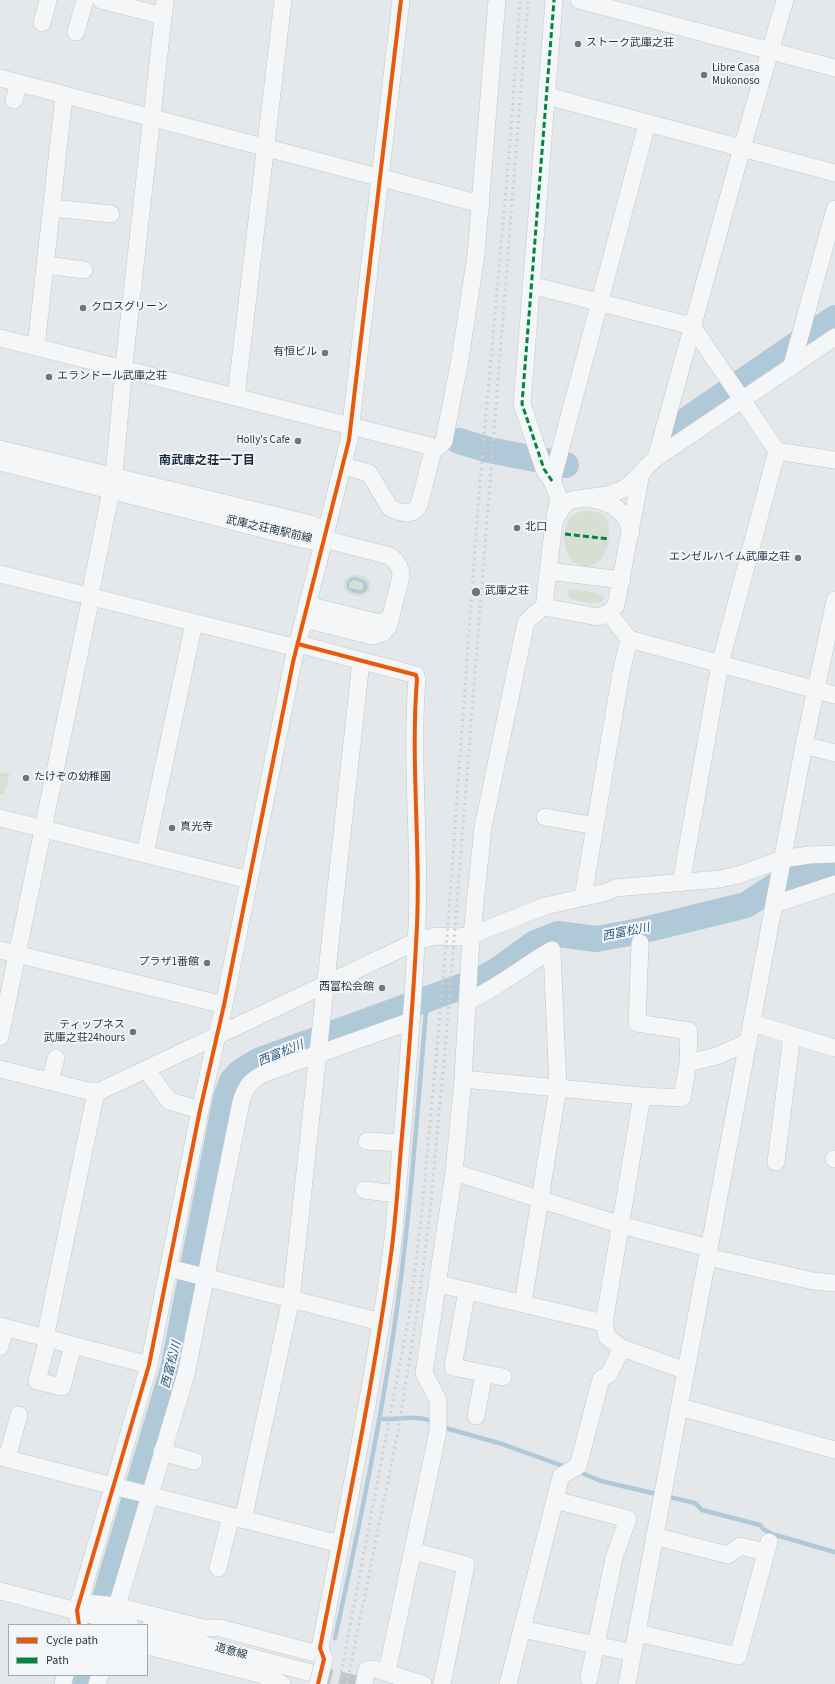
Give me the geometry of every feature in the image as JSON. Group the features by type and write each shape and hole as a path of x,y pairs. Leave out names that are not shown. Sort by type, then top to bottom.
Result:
{"street":[{"path":"42,23 48,0"},
{"path":"76,32 85,0"},
{"path":"0,1037 91,597 90,590 112,483 164,8 101,0"},
{"path":"236,397 283,0"},
{"path":"83,1617 119,1487 149,1365 175,1270 200,1110 224,1005 297,646 349,440 400,0"},
{"path":"431,450 440,446 444,442 454,394 476,254 497,0"},
{"path":"387,1672 438,1431 438,1400 424,1373 439,1284 454,1172 463,1080 472,935 483,826 526,622 545,605 554,522 559,498 522,404 539,173 547,96 554,0"},
{"path":"579,0 835,68"},
{"path":"656,458 742,148 785,0"},
{"path":"0,78 265,149 480,204"},
{"path":"14,100 19,83"},
{"path":"36,347 64,96"},
{"path":"547,96 647,124 835,173"},
{"path":"547,469 559,458 647,124"},
{"path":"52,208 111,214"},
{"path":"796,350 835,209"},
{"path":"45,265 84,270"},
{"path":"531,285 692,326 777,451 835,460"},
{"path":"585,499 607,495 624,489 656,458 736,390 796,350 835,337"},
{"path":"0,338 430,446 432,455 417,510 406,513 390,508 369,473 343,466"},
{"name":"武庫之荘南駅前線","path":"0,449 302,539 314,541 324,539 390,556 401,570 401,578 391,618 380,623 306,612"},
{"path":"681,883 720,664 777,451"},
{"name":"武庫之荘南駅前線","path":"0,462 112,483"},
{"path":"545,605 554,610 591,616 604,616 616,605 622,580 641,474"},
{"path":"554,522 566,503 578,499 597,500 616,507 626,518 631,532"},
{"path":"548,570 622,580"},
{"path":"0,574 194,623 416,675 414,718 418,868 417,941 412,1017 392,1245 381,1322 357,1462 340,1544 317,1679"},
{"path":"627,1684 804,745 835,602"},
{"path":"609,613 629,639 835,695"},
{"path":"145,854 194,623"},
{"path":"583,897 621,673 629,639"},
{"path":"218,1568 237,1518 291,1299 361,661"},
{"path":"804,745 835,753"},
{"path":"545,817 595,826"},
{"path":"0,818 249,880"},
{"path":"0,1069 96,1092 417,941 436,936 459,937 472,935 534,910 607,892 615,888 681,883 738,875 782,866 809,855 835,854"},
{"path":"776,899 835,884"},
{"path":"463,1080 642,1096 682,1098 688,1063 689,1031 636,1023 640,943"},
{"path":"0,950 224,1005"},
{"path":"467,998 476,997 552,950 558,1088 523,1303"},
{"path":"112,1610 146,1494 162,1452 186,1374 202,1276 241,1102 246,1088 254,1079 319,1042 412,1017"},
{"path":"752,1023 835,1048"},
{"path":"776,1162 792,1035"},
{"path":"688,1063 717,1056 748,1042"},
{"path":"50,1081 56,1058"},
{"path":"146,1069 169,1101 200,1110"},
{"path":"73,1345 62,1387 37,1381 96,1092"},
{"path":"642,1096 604,1323 607,1337 622,1348 686,1371"},
{"path":"367,1141 401,1144"},
{"path":"454,1172 708,1253 813,1281 835,1283"},
{"path":"364,1190 397,1194"},
{"path":"175,1270 381,1322"},
{"path":"439,1284 604,1323"},
{"path":"467,1290 452,1373 484,1373 503,1377"},
{"path":"0,1347 3,1327 149,1365"},
{"path":"508,1684 561,1476 578,1466 601,1379 609,1374 622,1348"},
{"path":"482,1407 484,1373"},
{"path":"680,1407 835,1450"},
{"path":"19,1415 4,1457 340,1544"},
{"path":"162,1452 194,1461"},
{"path":"555,1500 628,1518 614,1558 588,1678"},
{"path":"637,1633 743,1658 767,1547 740,1546 728,1555 654,1536"},
{"path":"413,1551 466,1565 442,1684"},
{"path":"0,1590 83,1617 112,1610 203,1628 220,1628 314,1653 322,1653"},
{"path":"112,1610 129,1624"},
{"name":"道意線","path":"148,1630 317,1679"},
{"path":"522,1630 633,1653"},
{"path":"148,1646 236,1676 263,1675 282,1684"},
{"path":"366,1677 375,1669 424,1684"}],"shaded area":[{"path":"583,511 601,514 605,517 609,525 609,538 606,550 600,561 590,566 584,566 572,561 567,553 564,540 564,533 568,521 577,513"},
{"path":"352,574 366,577 370,581 370,589 362,596 353,595 345,590 344,580","holes":["355,577 367,584 363,593 347,588 351,578"]},
{"path":"354,580 364,584 363,589 359,590 350,588 349,583"},
{"path":"568,589 593,592 604,597 604,599 601,602 596,603 579,601 569,597"},
{"path":"0,772 10,774 4,795 0,794"}],"water":[{"path":"355,577 362,579 365,582 368,588 365,592 353,592 347,588 347,581","holes":["354,580 363,583 363,589 359,590 350,588 349,583"]}],"waterway":[{"path":"672,430 835,318"},
{"path":"459,441 489,450 566,465"},
{"name":"西富松川","path":"97,1624 173,1369 226,1097 232,1081 240,1072 258,1061 482,979 499,969 535,943 558,934 596,939 640,931 746,905 792,875 821,868 835,868"},
{"path":"335,1638 367,1487 393,1336 409,1210 427,1000"},
{"path":"379,1419 421,1418 434,1422"},
{"path":"442,1427 502,1444 566,1467"},
{"path":"577,1471 601,1481 695,1503 702,1510 760,1525 763,1529 772,1534 835,1552"},
{"name":"西富松川","path":"80,1684 83,1676"}],"tunnel":[{"path":"315,1674 356,1684"}],"railway":[{"path":"339,1684 410,1311 422,1210 447,937 479,493 510,144 520,0"},
{"path":"347,1684 398,1431 417,1313 430,1212 448,1016 528,0"}],"marked path":[{"path":"552,481 544,469 522,404 554,0"},
{"path":"565,534 609,539"}],"cycle path":[{"path":"79,1624 77,1610 149,1365 200,1110 224,1005 293,662 349,440 401,0"},
{"path":"298,644 416,675 417,679 415,745 418,878 415,967 395,1217 377,1348 320,1648 324,1659 318,1684"}],"place":[{"name":"ストーク武庫之荘","path":"578,44"},
{"name":"Libre Casa Mukonoso","path":"704,75"},
{"name":"クロスグリーン","path":"83,308"},
{"name":"有恒ビル","path":"325,353"},
{"name":"エランドール武庫之荘","path":"49,377"},
{"name":"Holly's Cafe","path":"298,441"},
{"name":"北口","path":"517,528"},
{"name":"エンゼルハイム武庫之荘","path":"798,558"},
{"name":"武庫之荘","path":"476,592"},
{"name":"たけぞの幼稚園","path":"26,778"},
{"name":"真光寺","path":"172,828"},
{"name":"プラザ1番館","path":"207,963"},
{"name":"西富松会館","path":"382,988"},
{"name":"ティップネス 武庫之荘24hours","path":"133,1032"}],"district":[{"name":"南武庫之荘一丁目","path":"207,461"}]}
